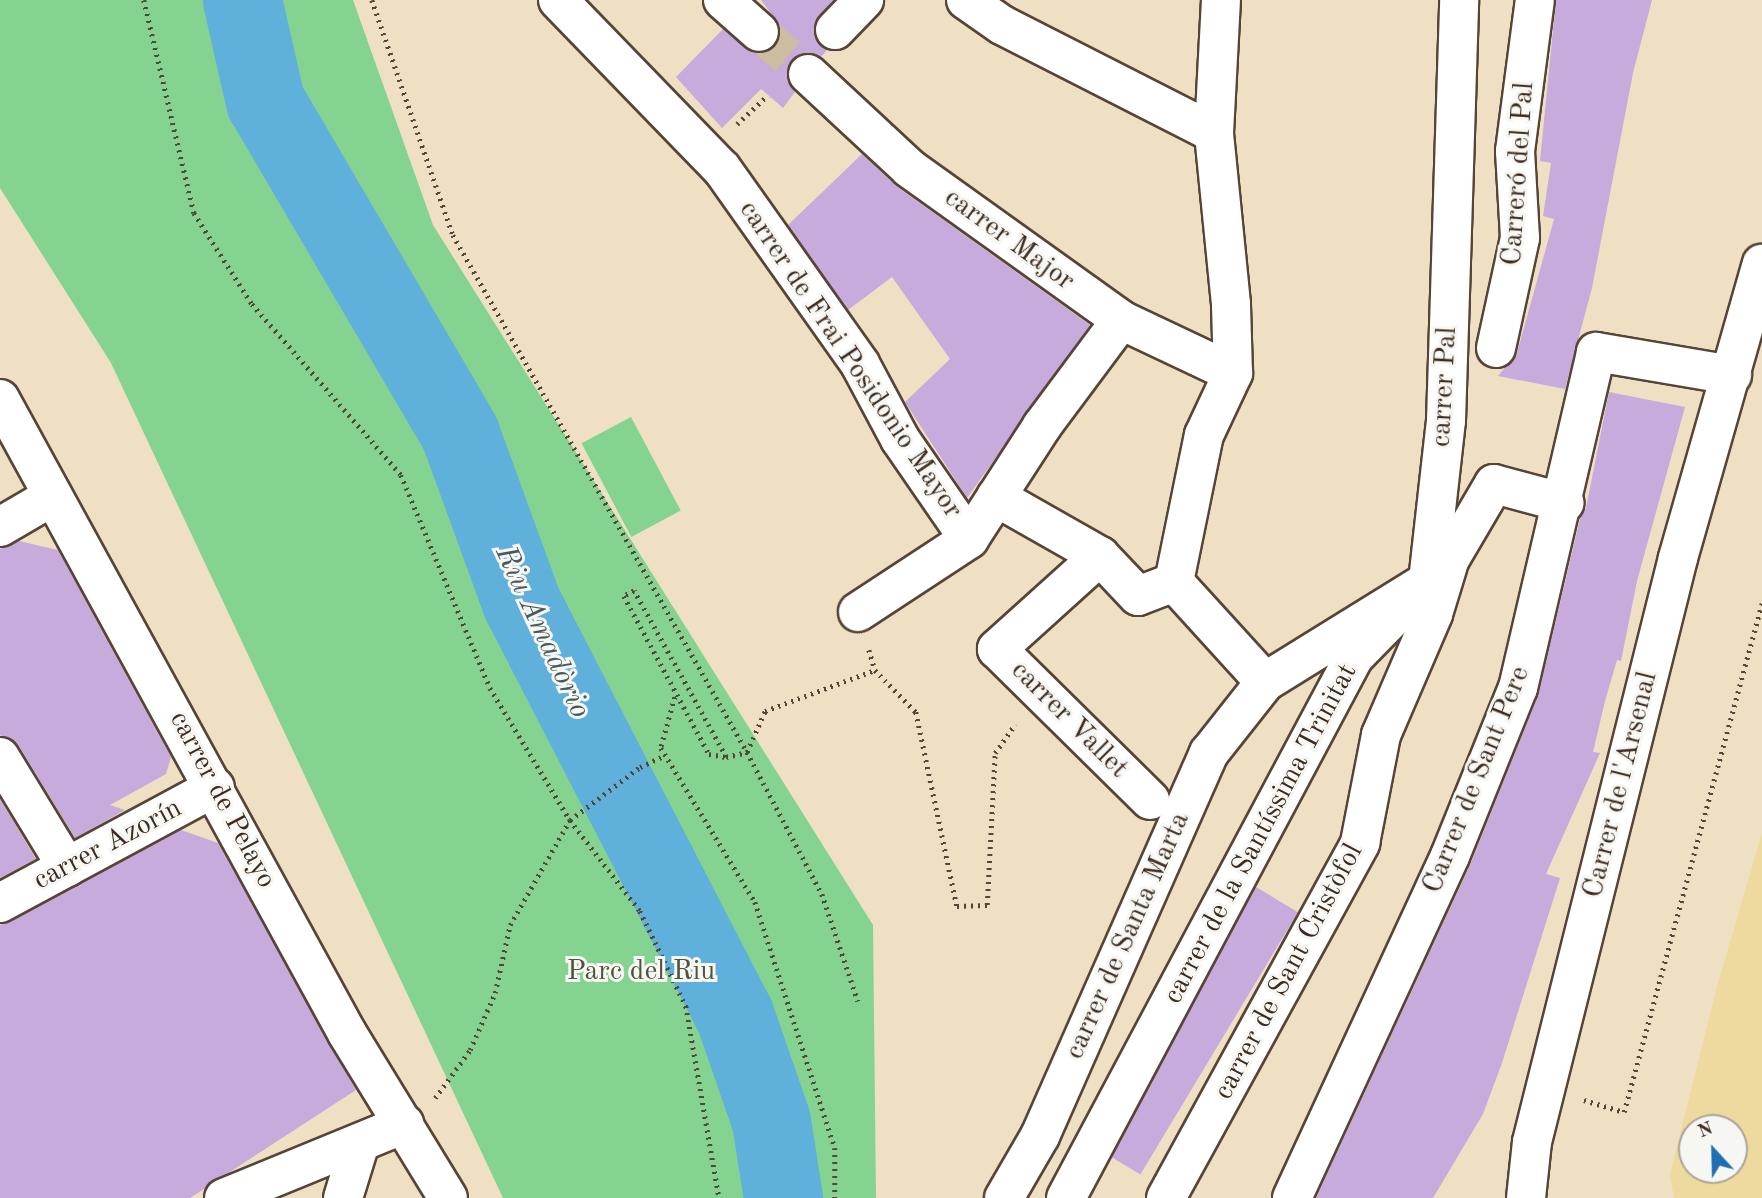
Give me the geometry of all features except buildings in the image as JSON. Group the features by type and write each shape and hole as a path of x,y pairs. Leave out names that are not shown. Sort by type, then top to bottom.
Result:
{"street":[{"name":"carrer de Frai Posidonio Mayor","path":"558,0 722,169 860,365 900,439 969,539"},
{"path":"723,0 759,32"},
{"path":"835,30 864,0"},
{"path":"966,0 1002,25 1214,133"},
{"path":"1174,582 1204,435 1233,373 1231,304 1214,133 1221,0"},
{"name":"carrer Pal","path":"1439,570 1459,0"},
{"name":"Carreró del Pal","path":"1496,348 1520,238 1515,151 1535,0"},
{"name":"carrer Major","path":"808,74 908,168 1121,320 1233,373"},
{"name":"Carrer de l'Arsenal","path":"1526,1198 1532,1142 1678,558 1762,264"},
{"path":"858,612 969,539 1042,426 1121,320"},
{"name":"Carrer de Sant Pere","path":"1292,1198 1450,856 1518,688 1564,503 1596,352 1732,375"},
{"name":"carrer de Pelayo","path":"0,399 215,787 347,1033 417,1113 448,1198"},
{"name":"carrer de la Santíssima Trinitat","path":"1066,1198 1354,657 1439,570 1493,484 1564,503"},
{"path":"0,527 53,496"},
{"path":"996,497 1100,556 1138,596 1174,582"},
{"name":"carrer Vallet","path":"1100,556 997,649 1150,800"},
{"path":"1174,582 1265,682 1439,570"},
{"name":"carrer de Sant Cristòfol","path":"1166,1198 1360,843 1381,735 1433,614 1439,570"},
{"name":"carrer de Santa Marta","path":"1004,1198 1040,1136 1209,753 1265,682"},
{"path":"0,757 67,867"},
{"name":"carrer Azorín","path":"0,903 215,787"},
{"path":"224,1198 359,1146 417,1113"},
{"path":"343,1198 359,1146"}],"path":[{"path":"144,0 194,213 252,304 401,475 490,688 570,820 640,911 687,1006 719,1198"},
{"path":"372,0 453,235 747,752 822,894 858,1001"},
{"path":"726,758 634,591 624,596 709,754 726,758 747,752"},
{"path":"1581,1099 1624,1112 1762,603"},
{"path":"747,752 765,711 875,670 916,712 957,906 988,905 995,753 1039,690"},
{"path":"676,697 661,748 755,902 835,1148 835,1198"},
{"path":"417,1113 470,1050 495,993 510,925 570,820 640,767 664,756"}],"green space":[{"name":"Parc del Riu","path":"0,0 353,0 433,225 873,925 876,1198 503,1198 111,363 0,188"},
{"path":"631,417 681,511 631,537 582,443"}],"sand":[{"path":"1762,833 1762,1198 1674,1198 1670,1174 1678,1142 1678,1184 1748,1184 1748,1114 1685,1114 1718,983"}],"waterway":[{"name":"Riu Amadòrio","path":"242,0 265,101 460,434 521,602 734,1014 771,1121 783,1198"}],"tunnel":[{"path":"759,32 808,74"}]}
